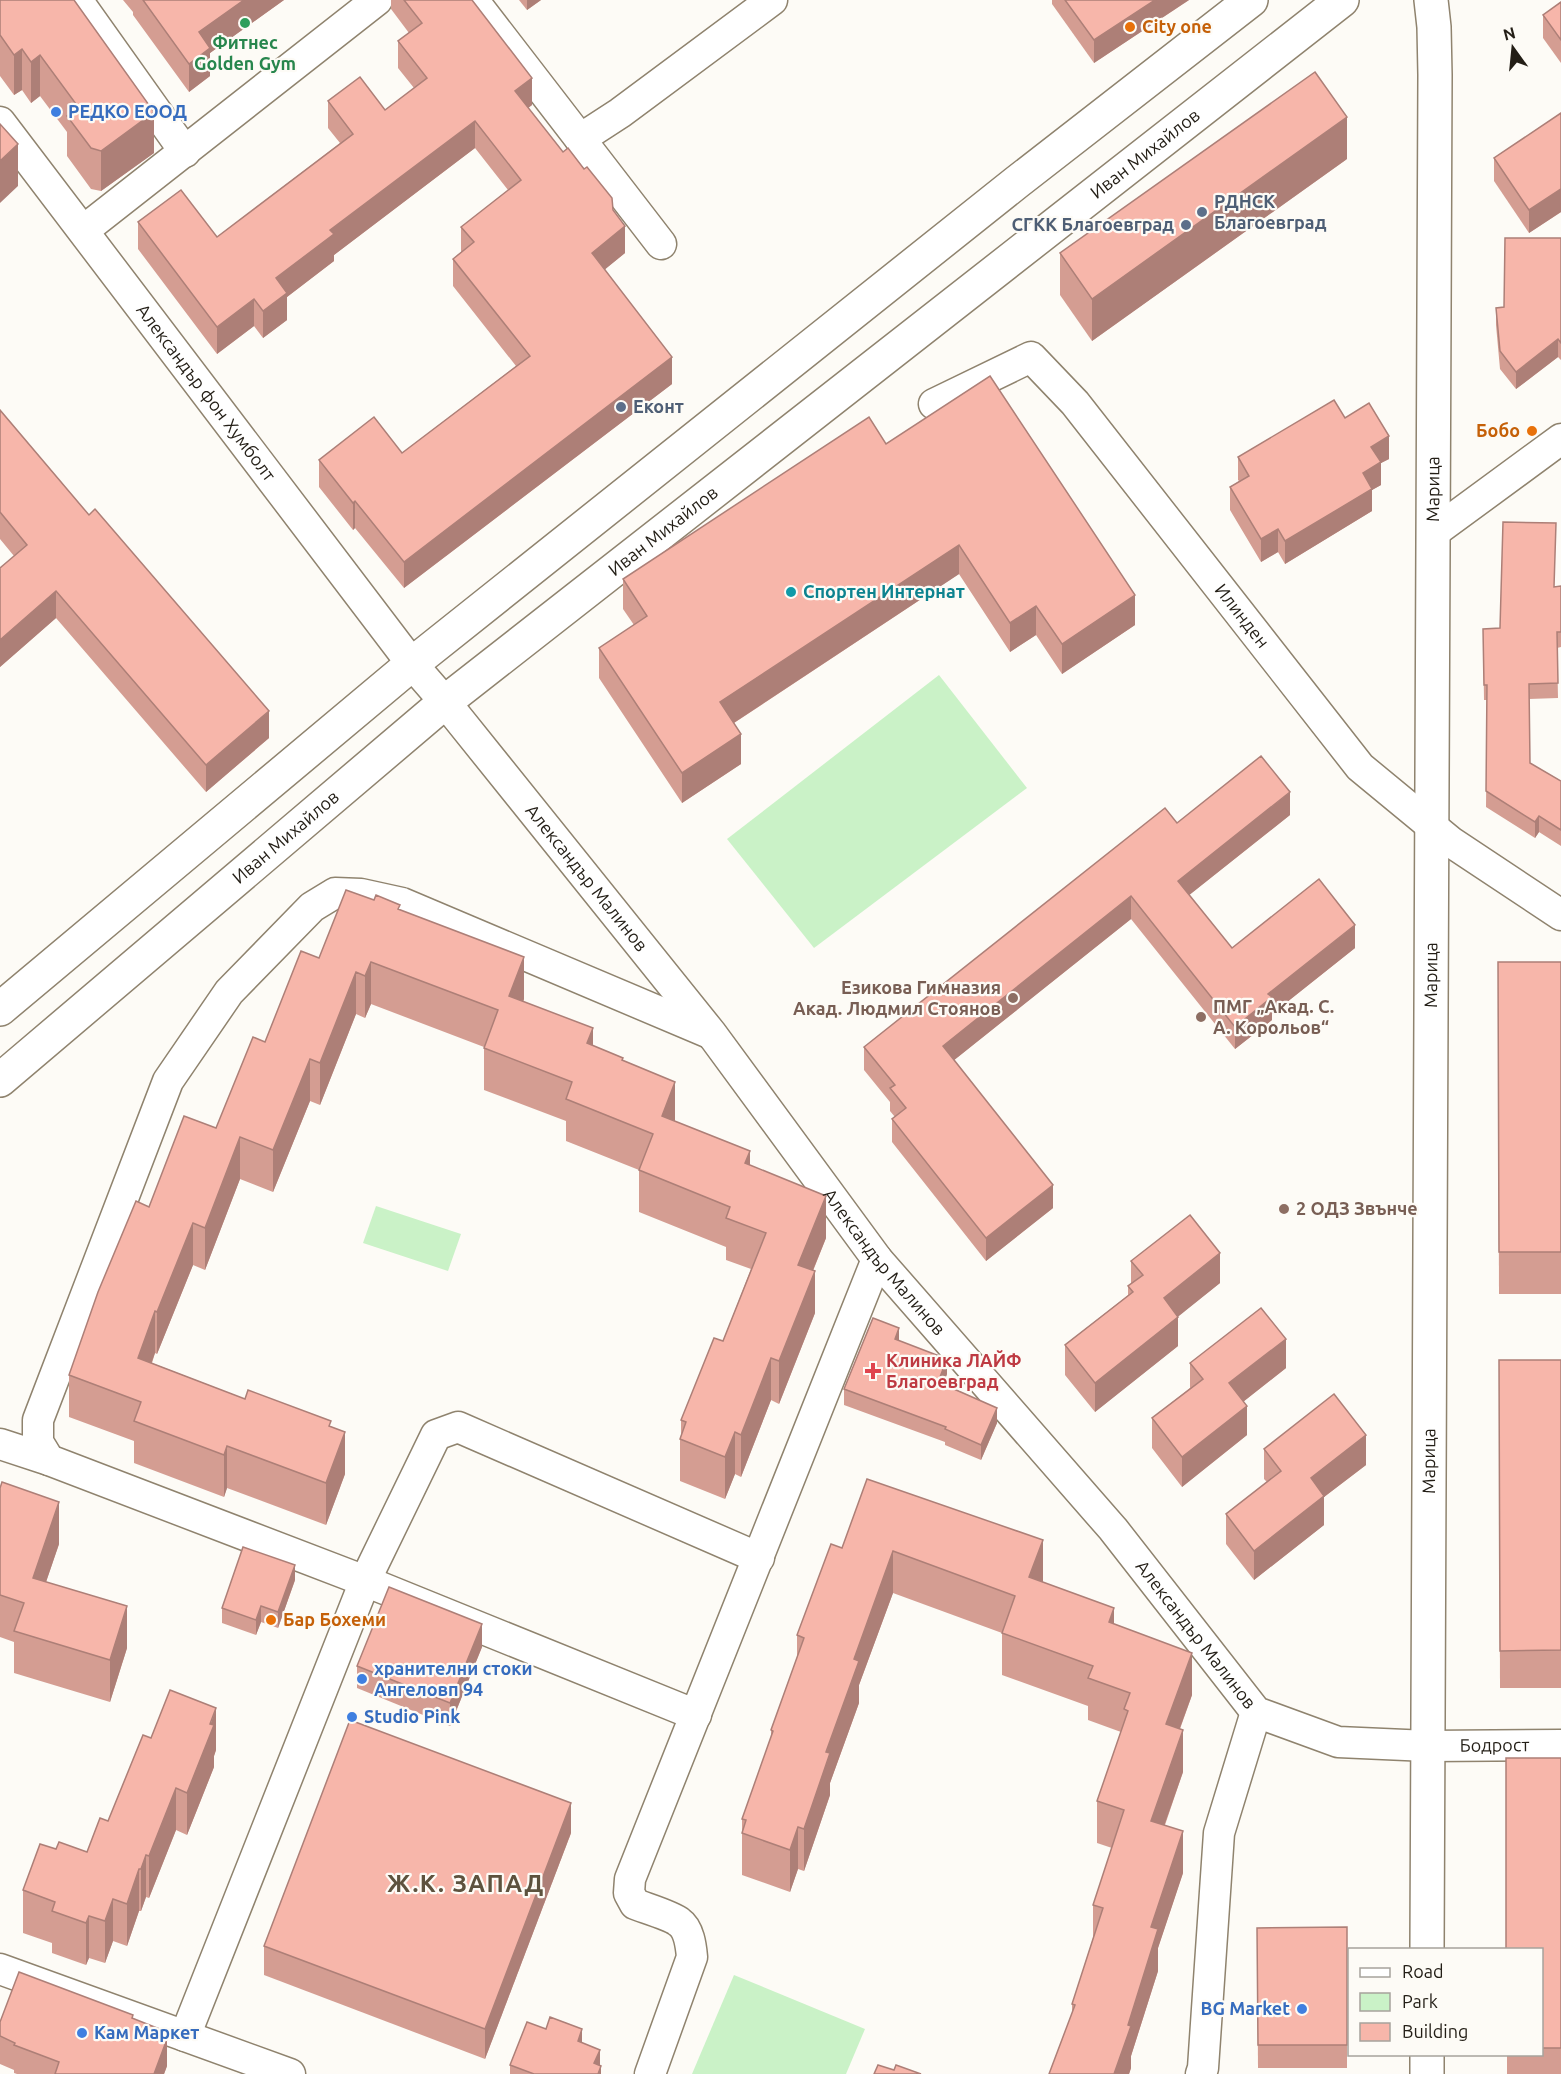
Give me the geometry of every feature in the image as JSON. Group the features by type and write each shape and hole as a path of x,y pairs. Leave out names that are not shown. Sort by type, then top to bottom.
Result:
{"street":[{"path":"77,0 185,152"},
{"path":"84,230 377,0"},
{"path":"473,0 661,244"},
{"path":"580,139 620,113 772,0"},
{"path":"0,1009 412,664 1017,182 1251,0"},
{"name":"Иван Михайлов","path":"0,1080 445,702 1342,0"},
{"name":"Марица","path":"1427,1948 1435,75 1431,0"},
{"name":"Александър фон Хумболт","path":"0,122 412,664"},
{"name":"Илинден","path":"934,404 1031,357 1075,403 1360,767 1451,842 1561,915"},
{"path":"1433,533 1561,439"},
{"name":"Александър Малинов","path":"412,664 711,1033 877,1259 1113,1528 1256,1712 1338,1743 1428,1746"},
{"path":"50,1460 38,1442 38,1420 168,1081 229,992 312,907 334,893 361,894 402,903 711,1033"},
{"path":"650,2074 692,1953 690,1940 680,1922 634,1904 629,1893 630,1879 877,1259"},
{"path":"185,2036 365,1581 435,1435 458,1426 759,1558"},
{"path":"0,1444 50,1460 365,1581 696,1715"},
{"path":"1201,2074 1219,1833 1256,1712"},
{"name":"Бодрост","path":"1428,1746 1561,1745"},
{"path":"0,1969 290,2074"},
{"path":"1427,2056 1427,2074"}],"green space":[{"path":"939,675 1027,788 814,948 727,839"},
{"path":"376,1206 461,1234 448,1271 363,1243"},
{"path":"734,1975 865,2029 846,2074 692,2074"}],"building":[{"path":"0,0 74,0 154,112 101,151 91,148 67,116 79,108 40,55 31,62 22,49 14,55 0,35"},
{"path":"143,0 244,0 199,32 210,48 189,64"},
{"path":"404,0 472,0 532,78 515,91 563,152 568,148 584,169 587,167 612,198 613,210 625,226 592,253 672,357 404,562 319,460 374,417 402,453 530,356 453,259 474,242 461,227 521,180 475,121 330,230 334,234 276,278 287,293 263,311 254,299 217,327 138,222 181,190 217,237 353,134 328,101 360,77 385,110 427,78 398,41 422,23"},
{"path":"1065,0 1155,0 1094,40"},
{"path":"1561,2 1561,40 1543,15"},
{"path":"1315,72 1347,117 1092,299 1060,253"},
{"path":"1561,113 1561,189 1529,210 1494,158"},
{"path":"0,124 18,144 0,161"},
{"path":"1505,238 1561,238 1561,343 1558,339 1516,372 1500,351 1496,308 1504,307"},
{"name":"Спортен Интернат","path":"990,376 1135,595 1062,644 1036,606 1010,623 959,545 720,702 741,734 682,773 599,648 647,616 623,579 869,417 886,444"},
{"path":"1334,400 1345,418 1369,403 1389,436 1371,447 1381,462 1363,473 1372,489 1285,541 1278,529 1261,539 1230,487 1249,476 1238,457"},
{"path":"0,410 89,515 95,509 269,711 206,765 56,591 0,640 0,568 27,545 0,512"},
{"path":"1503,522 1556,523 1554,587 1561,586 1561,632 1557,632 1558,683 1529,684 1530,763 1561,781 1561,830 1539,816 1535,822 1486,791 1487,685 1484,685 1483,629 1500,628"},
{"path":"1261,756 1290,792 1178,881 1232,948 1319,879 1355,925 1268,994 1272,997 1235,1027 1131,896 943,1046 1053,1185 986,1238 892,1119 906,1108 890,1088 895,1085 864,1047 1165,808 1177,823"},
{"path":"346,890 374,900 376,895 400,905 398,909 524,957 509,996 593,1028 587,1043 675,1082 662,1116 750,1151 745,1163 826,1196 798,1265 815,1271 779,1361 771,1358 741,1435 735,1432 725,1457 680,1439 686,1422 681,1420 714,1338 723,1341 766,1233 726,1218 730,1207 639,1170 653,1134 566,1099 572,1082 484,1048 498,1010 371,962 365,976 356,972 320,1063 310,1059 273,1150 240,1137 205,1228 193,1223 157,1312 155,1311 138,1358 245,1399 248,1390 331,1421 329,1426 345,1432 326,1483 227,1446 224,1455 134,1421 141,1402 69,1375 98,1292 136,1201 149,1207 184,1116 216,1128 253,1037 265,1042 301,951 319,958"},
{"path":"1498,962 1561,962 1561,1252 1499,1252"},
{"path":"1190,1215 1220,1253 1164,1298 1178,1317 1095,1383 1065,1345 1133,1292 1128,1286 1143,1275 1131,1261"},
{"path":"1261,1308 1286,1339 1229,1383 1247,1406 1182,1457 1152,1418 1203,1379 1190,1363"},
{"path":"873,1318 899,1328 895,1339 947,1359 938,1382 997,1408 981,1445 945,1429 946,1427 844,1389"},
{"path":"1499,1360 1561,1360 1561,1650 1500,1651"},
{"path":"1334,1394 1366,1435 1311,1478 1324,1496 1254,1551 1226,1514 1281,1471 1264,1449"},
{"path":"867,1479 1043,1540 1029,1577 1114,1608 1109,1622 1192,1653 1166,1724 1183,1730 1151,1821 1183,1831 1151,1927 1158,1929 1128,2025 1131,2026 1114,2074 1049,2074 1075,2005 1072,2004 1103,1908 1093,1905 1124,1810 1097,1801 1128,1711 1124,1709 1130,1693 1088,1678 1093,1666 1002,1633 1015,1596 893,1551 854,1659 859,1661 826,1752 830,1753 804,1829 798,1827 790,1850 742,1833 746,1820 742,1819 804,1638 797,1635 831,1544 842,1548"},
{"path":"2,1482 59,1502 33,1578 127,1606 110,1660 14,1631 24,1603 0,1595 0,1488"},
{"path":"243,1547 295,1565 278,1612 261,1606 256,1620 222,1608"},
{"path":"389,1587 482,1624 450,1703 357,1666"},
{"path":"170,1690 216,1708 210,1724 214,1725 187,1793 176,1788 149,1856 146,1855 139,1869 127,1904 113,1899 105,1921 89,1916 86,1923 52,1911 55,1902 23,1890 40,1844 56,1849 59,1842 87,1852 100,1818 108,1821 143,1735 151,1738"},
{"path":"350,1720 571,1803 485,2029 264,1946"},
{"path":"1506,1758 1561,1758 1561,2048 1543,2048 1543,1948 1506,1948"},
{"name":"BG Market","path":"1347,1927 1347,2045 1258,2045 1257,1928"},
{"path":"19,1972 133,2015 132,2018 167,2032 165,2038 167,2039 154,2074 55,2074 59,2062 14,2045 15,2043 0,2036 0,2022"},
{"path":"550,2017 582,2029 578,2041 600,2050 594,2063 601,2066 598,2074 534,2074 510,2065 527,2022 546,2029"},
{"path":"878,2065 894,2070 896,2065 921,2074 874,2074"}],"place":[{"name":"Фитнес Golden Gym","path":"245,23"},
{"name":"City one","path":"1130,27"},
{"name":"РЕДКО ЕООД","path":"56,112"},
{"name":"РДНСК Благоевград","path":"1202,212"},
{"name":"СГКК Благоевград","path":"1186,225"},
{"name":"Еконт","path":"621,407"},
{"name":"Бобо","path":"1532,431"},
{"name":"Спортен Интернат","path":"791,592"},
{"name":"Езикова Гимназия Акад. Людмил Стоянов","path":"1013,998"},
{"name":"ПМГ „Акад. С. А. Корольов“","path":"1201,1017"},
{"name":"2 ОДЗ Звънче","path":"1284,1209"},
{"name":"Клиника ЛАЙФ Благоевград","path":"873,1371"},
{"name":"Бар Бохеми","path":"271,1620"},
{"name":"хранителни стоки Ангеловп 94","path":"362,1679"},
{"name":"Studio Pink","path":"352,1717"},
{"name":"BG Market","path":"1302,2009"},
{"name":"Кам Маркет","path":"82,2033"}],"district":[{"name":"Ж.К. ЗАПАД","path":"466,1884"}]}
